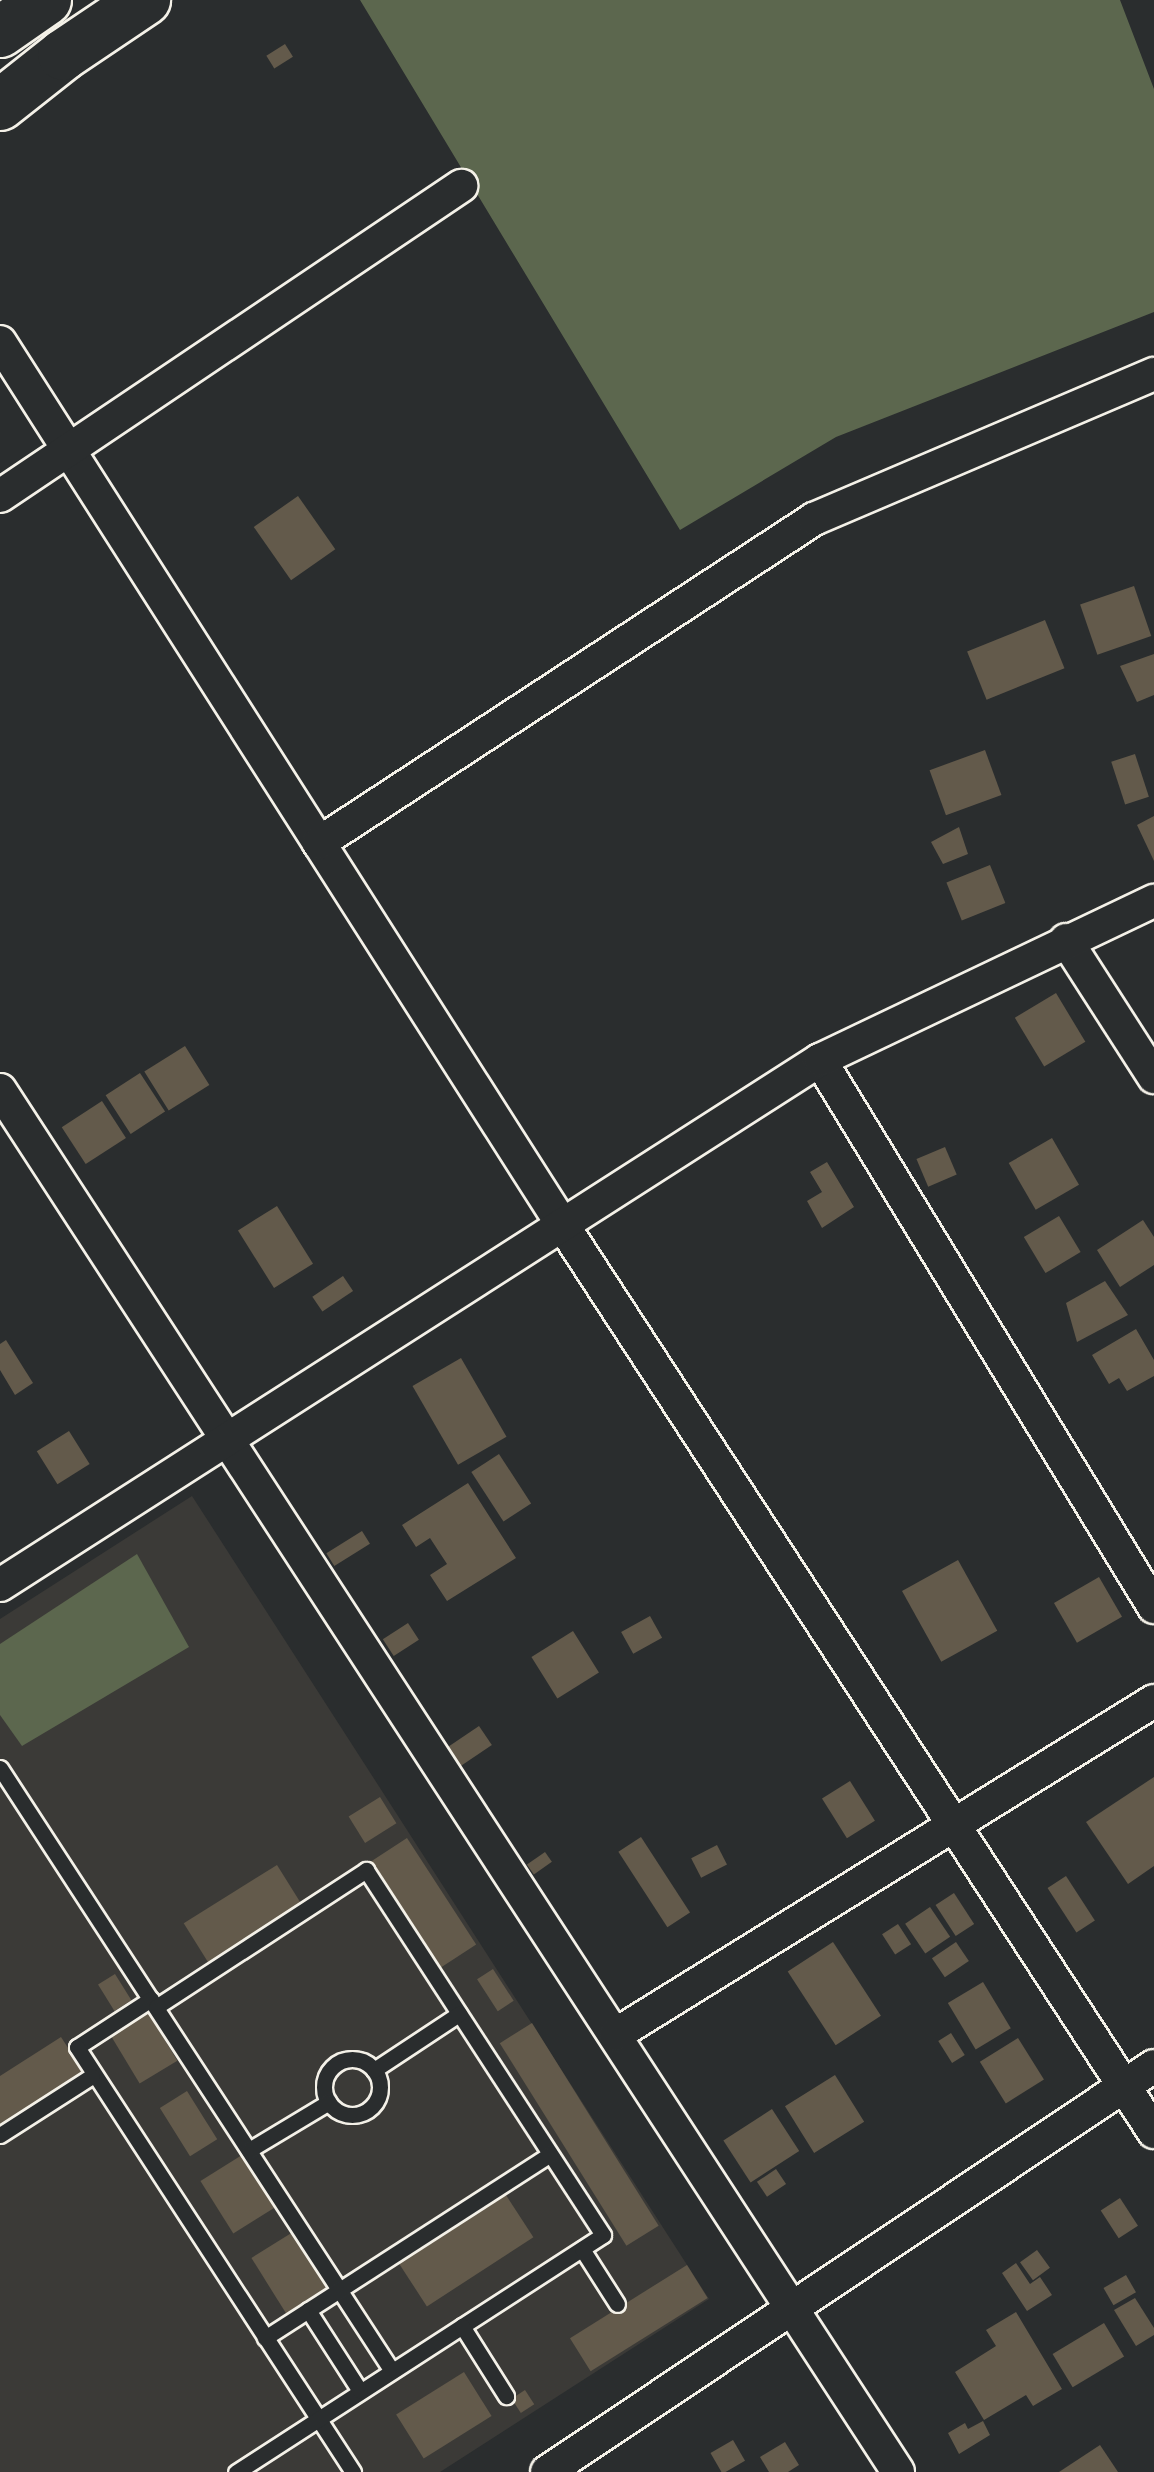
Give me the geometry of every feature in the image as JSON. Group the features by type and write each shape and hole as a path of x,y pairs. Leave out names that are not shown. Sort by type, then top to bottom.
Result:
{"main road":[{"path":"0,32 46,0"},
{"path":"0,105 62,55 145,0"}],"street":[{"path":"0,496 461,186"},
{"path":"0,342 562,1224 1154,2132"},
{"path":"320,843 814,518 1154,374"},
{"path":"0,1585 820,1060 1154,901"},
{"path":"1066,940 1154,1077"},
{"path":"820,1060 1154,1606"},
{"path":"0,1090 898,2472"},
{"path":"614,2035 1154,1701"},
{"path":"547,2472 1154,2066"}],"lane":[{"path":"0,1768 392,2371"},
{"path":"236,2472 318,2419 360,2391 602,2235 366,1870 76,2047 92,2076 265,2338 318,2419 352,2472"},
{"path":"374,2070 459,2014"},
{"path":"348,2058 363,2061 374,2070 380,2084 377,2098 368,2110 354,2115 340,2112 329,2102 324,2089 326,2075 336,2063 348,2058"},
{"path":"0,2135 92,2076"},
{"path":"249,2150 329,2102"},
{"path":"265,2338 550,2154"},
{"path":"582,2248 617,2304"},
{"path":"308,2310 360,2391"},
{"path":"462,2326 506,2396"}],"shaded area":[{"path":"192,1496 709,2299 440,2472 0,2472 0,1619"}],"green space":[{"path":"360,0 1120,0 1154,89 1154,312 836,437 680,530"},
{"path":"137,1554 189,1647 22,1746 0,1715 0,1644"}],"building":[{"path":"285,44 293,57 274,68 266,56"},
{"path":"298,496 335,549 291,580 254,527"},
{"path":"1134,586 1151,636 1097,655 1080,605"},
{"path":"1045,620 1064,668 987,700 967,651"},
{"path":"1154,654 1154,695 1137,702 1120,666"},
{"path":"985,750 1001,795 946,815 930,770"},
{"path":"1135,754 1149,797 1125,805 1111,762"},
{"path":"1154,816 1154,861 1137,825"},
{"path":"959,827 968,854 943,864 931,842"},
{"path":"990,865 1005,903 962,921 946,883"},
{"path":"1056,993 1085,1042 1044,1067 1015,1018"},
{"path":"185,1046 209,1085 169,1110 144,1071"},
{"path":"140,1073 165,1112 131,1134 106,1095"},
{"path":"102,1101 126,1138 86,1164 62,1127"},
{"path":"1052,1138 1079,1185 1036,1210 1009,1163"},
{"path":"945,1147 957,1175 928,1187 916,1159"},
{"path":"827,1162 854,1207 822,1228 807,1201 822,1192 810,1172"},
{"path":"277,1206 313,1264 274,1288 238,1230"},
{"path":"1059,1216 1081,1252 1045,1273 1024,1237"},
{"path":"1143,1220 1154,1237 1154,1265 1120,1287 1097,1250"},
{"path":"343,1276 353,1291 322,1312 312,1297"},
{"path":"1105,1281 1128,1315 1077,1342 1066,1303"},
{"path":"1136,1329 1154,1360 1154,1376 1127,1391 1119,1378 1109,1384 1092,1355"},
{"path":"6,1340 33,1383 15,1395 0,1370 0,1344"},
{"path":"461,1358 506,1437 458,1465 413,1386"},
{"path":"69,1431 90,1464 57,1484 37,1451"},
{"path":"499,1454 531,1503 503,1521 471,1472"},
{"path":"468,1483 516,1558 447,1601 430,1575 447,1564 430,1538 416,1547 402,1525"},
{"path":"362,1531 370,1544 334,1566 326,1553"},
{"path":"958,1560 997,1631 941,1662 902,1591"},
{"path":"1099,1577 1122,1617 1077,1643 1054,1603"},
{"path":"650,1616 662,1638 633,1654 621,1632"},
{"path":"408,1623 419,1640 394,1656 383,1639"},
{"path":"573,1631 599,1673 557,1699 531,1657"},
{"path":"479,1726 492,1745 457,1769 444,1749"},
{"path":"1154,1777 1154,1866 1128,1884 1086,1822"},
{"path":"850,1781 875,1821 847,1838 822,1798"},
{"path":"380,1797 396,1823 365,1843 349,1817"},
{"path":"641,1837 690,1912 667,1927 618,1852"},
{"path":"407,1838 476,1945 440,1968 371,1861"},
{"path":"717,1845 727,1865 701,1878 691,1858"},
{"path":"545,1852 552,1862 534,1874 527,1865"},
{"path":"277,1865 303,1907 210,1965 184,1923"},
{"path":"1066,1876 1095,1920 1076,1932 1048,1888"},
{"path":"954,1893 974,1924 956,1936 936,1905"},
{"path":"930,1907 950,1937 925,1954 905,1924"},
{"path":"898,1924 911,1944 895,1954 882,1934"},
{"path":"833,1942 881,2016 836,2045 788,1971"},
{"path":"956,1942 969,1961 945,1977 932,1958"},
{"path":"493,1969 514,2001 498,2011 477,1979"},
{"path":"115,1974 131,2000 114,2011 98,1985"},
{"path":"983,1982 1011,2028 976,2049 948,2003"},
{"path":"148,2012 177,2061 140,2084 110,2035"},
{"path":"532,2023 659,2226 626,2246 500,2043"},
{"path":"951,2033 965,2055 952,2063 938,2041"},
{"path":"61,2037 83,2071 0,2125 0,2076"},
{"path":"1018,2038 1044,2080 1006,2103 980,2062"},
{"path":"835,2075 864,2122 814,2153 785,2106"},
{"path":"187,2091 217,2139 190,2156 160,2108"},
{"path":"772,2109 799,2151 751,2183 723,2141"},
{"path":"242,2155 275,2208 233,2234 200,2181"},
{"path":"776,2169 786,2184 767,2197 757,2182"},
{"path":"504,2192 533,2237 427,2306 397,2261"},
{"path":"1120,2198 1138,2226 1119,2238 1101,2211"},
{"path":"293,2232 329,2289 287,2315 251,2258"},
{"path":"1037,2250 1050,2268 1033,2280 1020,2262"},
{"path":"1016,2263 1030,2284 1040,2277 1052,2295 1027,2311 1002,2273"},
{"path":"687,2265 708,2298 591,2371 570,2338"},
{"path":"1126,2275 1136,2292 1113,2305 1103,2288"},
{"path":"1135,2298 1154,2328 1154,2335 1136,2346 1114,2310"},
{"path":"1016,2312 1062,2389 1033,2406 1026,2395 984,2420 955,2372 996,2346 986,2330"},
{"path":"1104,2323 1124,2356 1073,2387 1053,2354"},
{"path":"464,2372 492,2416 424,2458 396,2414"},
{"path":"525,2390 534,2404 521,2413 512,2399"},
{"path":"983,2421 990,2435 959,2454 948,2433 965,2423 968,2429"},
{"path":"733,2440 745,2461 721,2472 710,2453"},
{"path":"785,2442 799,2465 788,2472 769,2472 760,2457"},
{"path":"1100,2445 1118,2472 1059,2472"}]}
